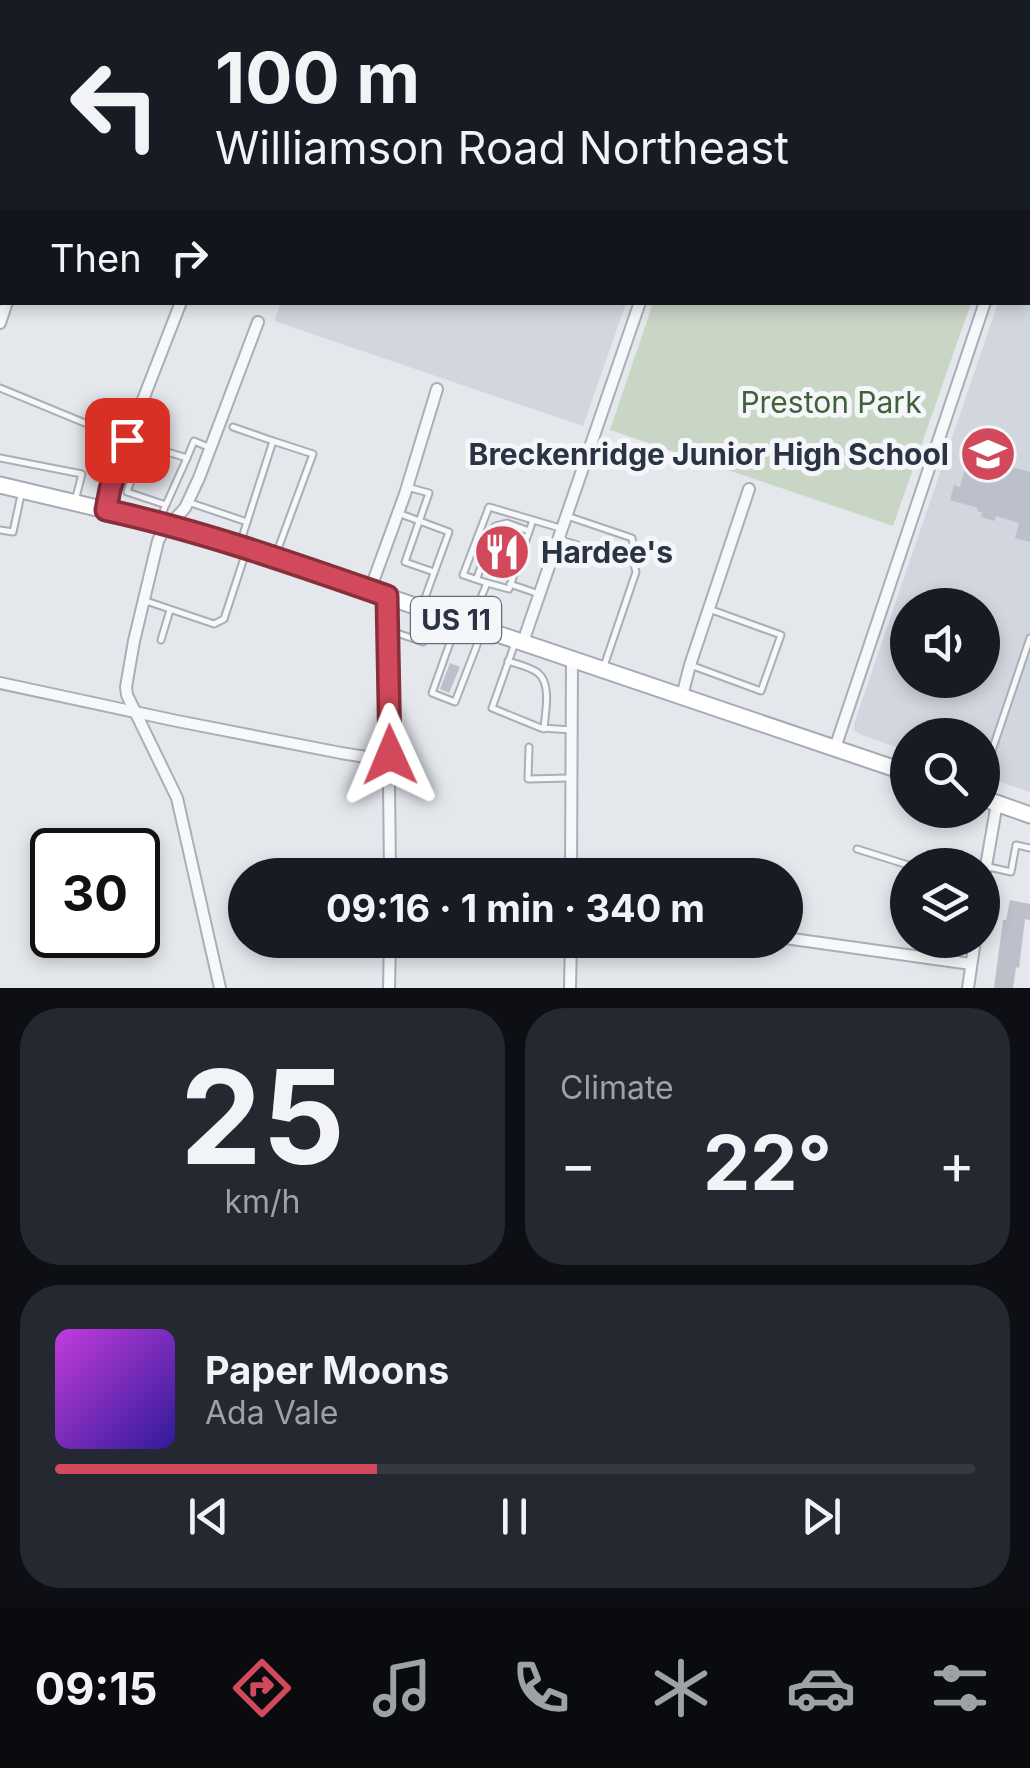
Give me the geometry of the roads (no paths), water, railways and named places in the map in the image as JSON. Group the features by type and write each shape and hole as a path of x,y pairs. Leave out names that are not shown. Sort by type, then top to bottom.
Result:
{"main road":[{"name":"US 11","path":"0,485 164,524 275,558 890,767"},
{"path":"1000,804 1030,814"}],"street":[{"path":"106,510 127,440 180,305"},
{"path":"520,641 639,305"},
{"path":"835,748 984,305"},
{"path":"220,988 177,798 126,695 126,687 143,600 164,524 178,518 188,502 258,322"},
{"path":"370,590 437,388"},
{"path":"682,696 749,490"},
{"path":"387,596 390,858"},
{"path":"571,858 572,659"},
{"path":"0,683 366,757 390,755"},
{"path":"803,941 971,964"},
{"path":"389,988 390,958"},
{"path":"570,988 571,958"},
{"path":"968,988 972,958"}],"lane":[{"path":"0,388 127,440"},
{"path":"141,404 165,412 151,447"},
{"path":"233,427 313,454 275,558"},
{"path":"143,600 214,624 224,619 247,522 273,441"},
{"path":"164,524 166,505 194,442 211,448"},
{"path":"166,505 126,492 144,445 187,458"},
{"path":"0,458 82,474 74,503"},
{"path":"407,487 428,493 405,562 434,572"},
{"path":"0,530 13,532 22,490"},
{"path":"188,502 247,522"},
{"path":"533,520 508,589 463,575 489,507 533,520 584,547"},
{"path":"398,514 448,532 434,572 423,642"},
{"path":"566,516 632,538 635,550 632,560 636,572 603,669"},
{"path":"477,580 495,526 508,523 530,531"},
{"path":"470,624 455,702 432,694 470,624 487,582"},
{"path":"510,584 539,594"},
{"path":"690,665 761,690 782,635 709,609"},
{"path":"161,640 170,610"},
{"path":"388,630 432,645"},
{"path":"1000,727 1030,638"},
{"path":"520,641 508,661 492,708 544,729 572,730"},
{"path":"508,661 543,678 544,729"},
{"path":"529,748 528,779 572,778"},
{"path":"1000,875 1011,872 1016,844 1030,848"},
{"path":"857,848 890,859"}],"place":[{"name":"Breckenridge Junior High School","path":"988,454"},
{"name":"Hardee's","path":"502,552"}],"park label":[{"name":"Preston Park","path":"831,402"}]}
